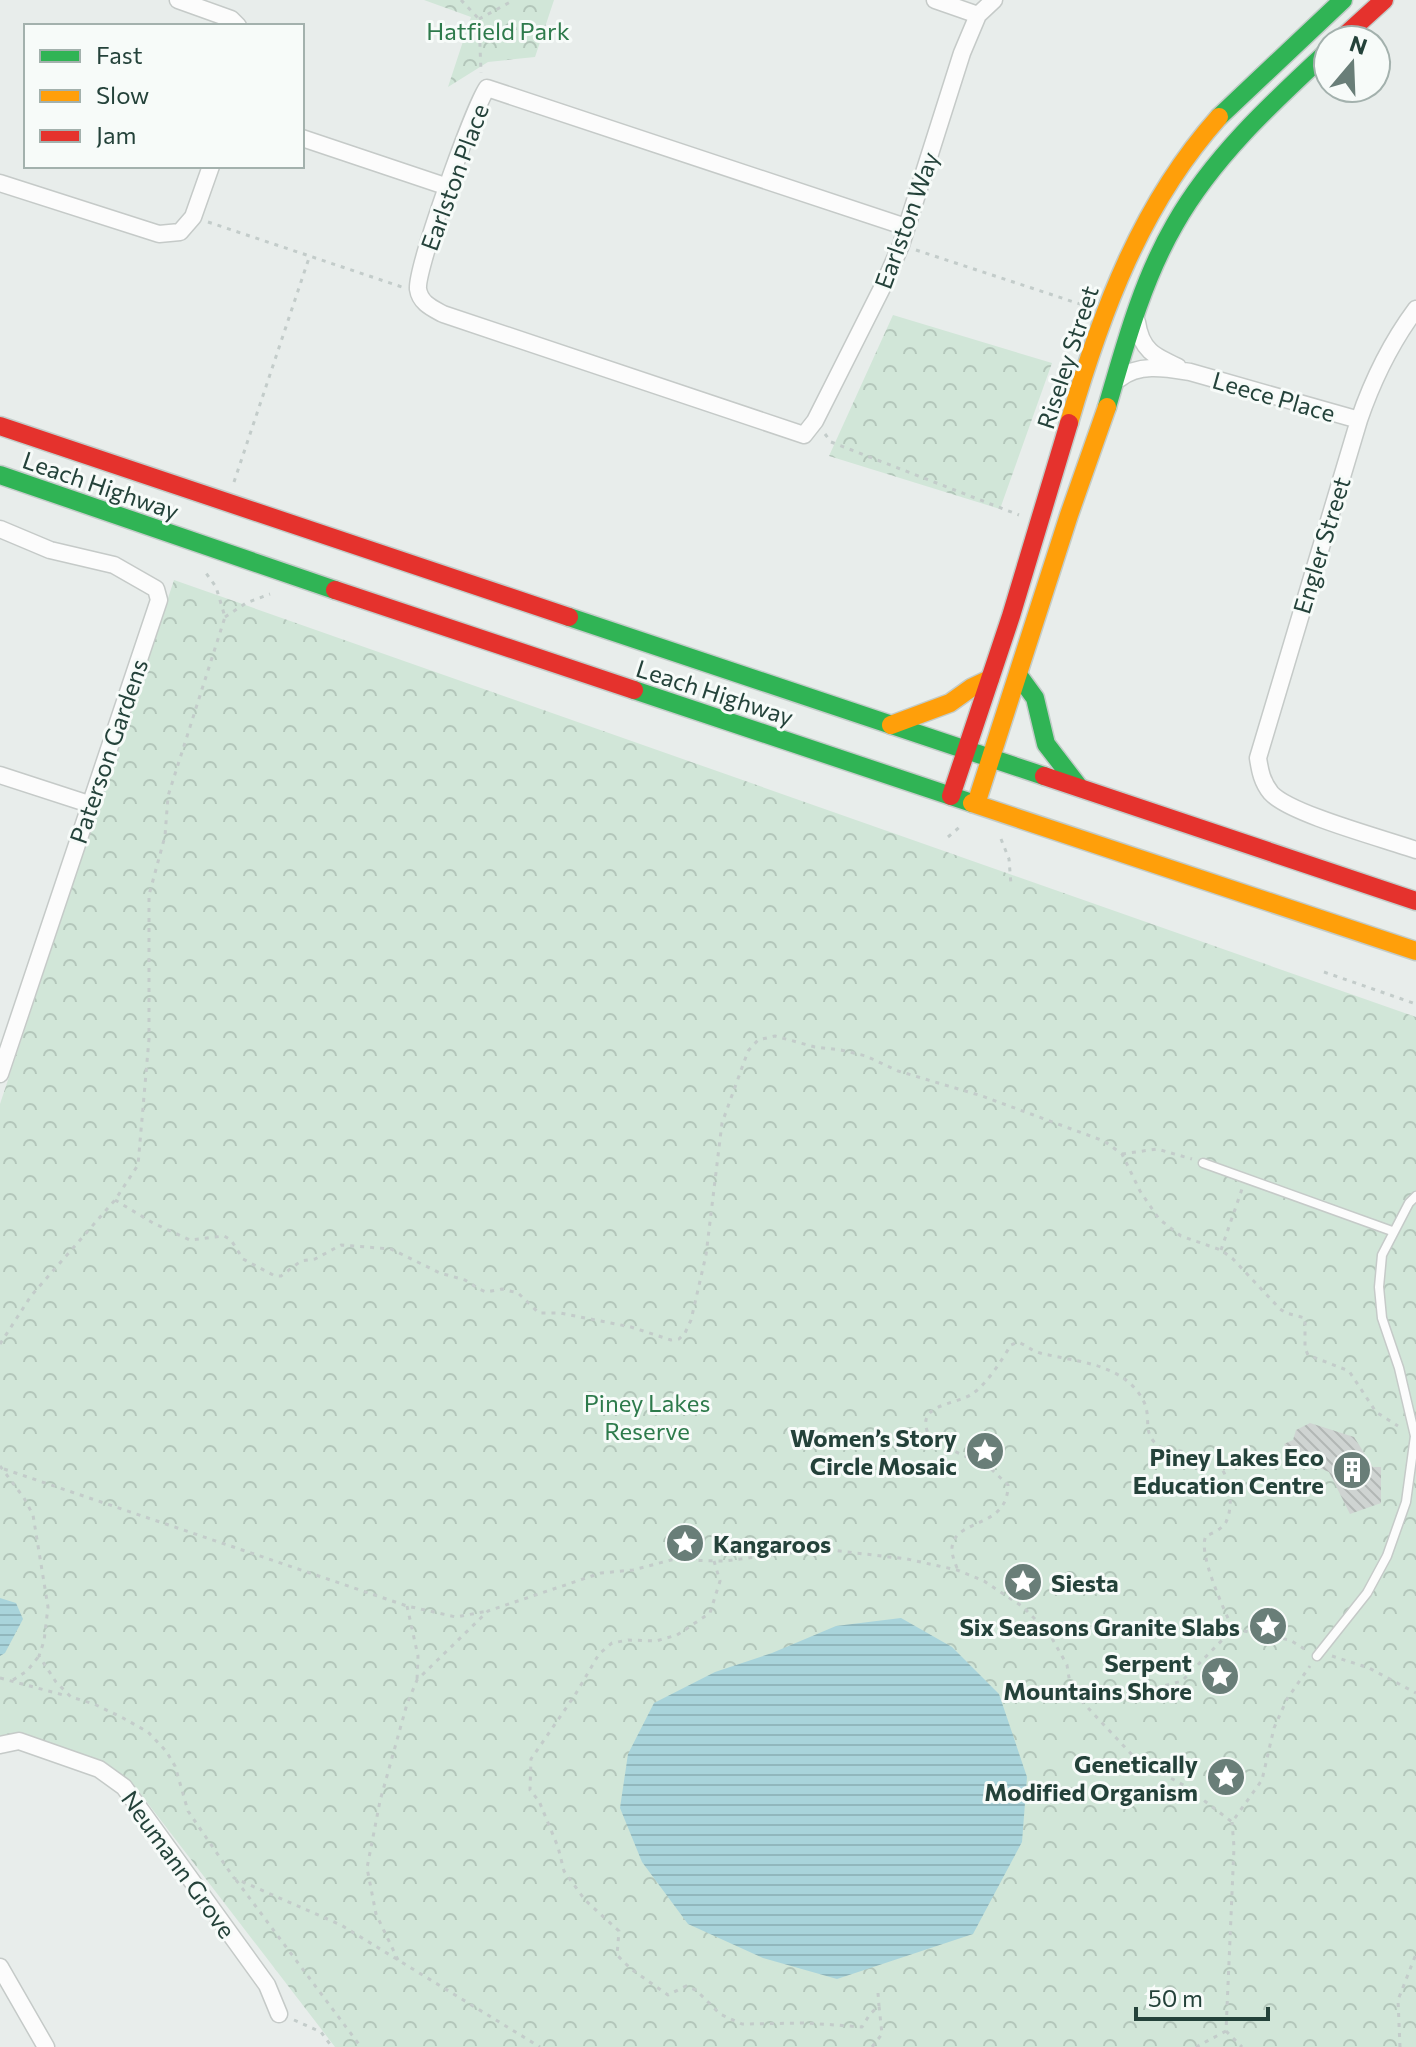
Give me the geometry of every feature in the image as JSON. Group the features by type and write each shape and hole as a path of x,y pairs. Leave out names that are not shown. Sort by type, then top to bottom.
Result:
{"highway":[{"name":"Riseley Street","path":"951,796 1093,344 1137,235 1188,152 1225,111 1343,0"},
{"path":"1356,24 1379,2"},
{"path":"976,804 1136,315 1175,224 1219,161 1275,100 1312,66"},
{"name":"Leach Highway","path":"0,426 147,489 891,725 1416,901"},
{"name":"Leach Highway","path":"0,475 26,477 135,523 1416,951"},
{"path":"135,523 147,489"},
{"path":"1019,676 1035,698 1046,744 1079,787"},
{"path":"891,725 942,706 990,679"}],"street":[{"path":"178,0 231,19 236,24"},
{"path":"935,0 978,15"},
{"name":"Earlston Way","path":"419,293 424,303 443,314 804,435 815,421 884,284 901,245 962,53 978,15 994,0"},
{"name":"Earlston Place","path":"419,293 421,270 448,187 487,88 906,227"},
{"path":"304,139 448,187"},
{"path":"0,183 159,234 180,232 193,217 210,168"},
{"name":"Engler Street","path":"1416,309 1388,349 1373,380 1259,747 1260,772 1269,791 1278,799 1300,810 1416,850"},
{"name":"Leece Place","path":"1136,315 1139,338 1152,354 1190,372"},
{"name":"Leece Place","path":"1115,382 1131,369 1163,368 1190,372 1359,420"},
{"name":"Paterson Gardens","path":"0,529 50,550 114,565 156,589 159,600 0,1074"},
{"path":"0,775 89,804"},
{"name":"Neumann Grove","path":"0,1745 19,1741 99,1769 124,1787 267,1985 279,2014"},
{"path":"0,1967 46,2047"}],"lane":[{"path":"1203,1163 1392,1231"},
{"path":"1317,1656 1367,1593 1387,1556 1406,1502 1415,1436 1399,1368 1382,1318 1379,1287 1382,1255 1392,1231 1416,1196"}],"path":[{"path":"461,0 479,19 483,95"},
{"path":"479,19 514,0"},
{"path":"193,217 419,293"},
{"path":"901,245 1093,309"},
{"path":"232,488 310,255"},
{"path":"815,421 831,442 1021,516"},
{"path":"0,1344 31,1296 115,1200 138,1165 149,1039 149,895 165,836 168,796 225,617 216,587 206,572"},
{"path":"225,617 246,603 274,593"},
{"path":"997,833 1007,849 1011,885"},
{"path":"1324,972 1416,1004"},
{"path":"115,1200 153,1223 190,1240 224,1236 231,1240 243,1259 275,1276 281,1276 301,1261 315,1259 341,1245 391,1249 486,1292 502,1289 518,1293 539,1313 560,1313 631,1327 671,1340 679,1339 691,1320 706,1255 722,1123 748,1051 766,1036 783,1037 815,1047 866,1056 898,1071 952,1086 1104,1141 1122,1154 1140,1191 1159,1219 1181,1236 1221,1250 1280,1309 1305,1318 1305,1348 1308,1355 1349,1371 1376,1412 1415,1436"},
{"path":"1122,1154 1157,1149 1203,1163"},
{"path":"1221,1250 1246,1178"},
{"path":"957,1570 951,1547 956,1537 984,1522 998,1510 1007,1498 1008,1485 989,1467 932,1441 928,1421 936,1406 974,1392 1011,1345 1018,1342 1035,1352 1077,1360 1111,1371 1145,1403 1147,1432 1153,1442 1160,1447 1209,1460 1221,1468 1227,1482 1228,1515 1219,1529 1206,1536 1203,1548 1233,1629"},
{"path":"1,1467 407,1606 456,1617 488,1611 601,1573 633,1570 671,1560 714,1561 822,1549 907,1559 957,1570 984,1581 1023,1607 1049,1633 1067,1665 1075,1694 1135,1758 1185,1786 1232,1822"},
{"path":"1,1467 33,1515 48,1607 39,1656 27,1671 11,1680"},
{"path":"714,1561 720,1581 710,1613 677,1635 656,1641 612,1643 599,1654 531,1759 530,1790 539,1801 558,1847 564,1871 585,1900 619,1931 617,1955 668,1995 686,1986 696,1990 720,2014 742,2024 808,2023 862,2027 879,2006"},
{"path":"398,1960 376,1914 367,1868 380,1801 407,1704 417,1680 418,1656 407,1606"},
{"path":"417,1680 488,1611"},
{"path":"1233,1629 1290,1640 1317,1656 1337,1656 1369,1668 1416,1693"},
{"path":"1075,1694 1148,1690 1182,1681 1233,1629"},
{"path":"39,1656 56,1682 71,1697"},
{"path":"1242,2047 1226,2031 1234,1847 1232,1822 1262,1780 1274,1728 1287,1699 1317,1656"},
{"path":"0,1678 94,1704 148,1732 175,1766 188,1811 234,1878 361,2047"},
{"path":"234,1878 341,1925 540,2047"},
{"path":"1400,2047 1398,2000 1416,1954"},
{"path":"872,2047 882,2034 878,1993"},
{"path":"279,2014 321,2032 332,2047"},
{"path":"1196,2047 1226,2031"}],"green space":[{"name":"Hatfield Park","path":"424,0 554,0 535,57 488,62 448,87 471,17"},
{"path":"893,315 1052,363 1000,509 829,456"},
{"name":"Piney Lakes Reserve","path":"174,580 1416,1017 1416,2047 335,2047 133,1784 107,1764 13,1733 0,1736 0,1104"}],"water":[{"path":"0,1598 16,1603 23,1619 5,1653 0,1656"},
{"path":"901,1618 952,1647 999,1694 1027,1777 1022,1842 973,1934 837,1979 763,1958 688,1924 642,1862 620,1808 628,1754 654,1703 715,1672 772,1653 836,1626"}],"building":[{"name":"Piney Lakes Eco Education Centre","path":"1310,1423 1354,1437 1373,1467 1381,1467 1381,1503 1350,1514 1329,1472 1291,1456 1284,1444 1293,1440 1296,1430"}],"traffic: fast":[{"path":"1219,117 1343,0"},
{"path":"1107,407 1144,291 1163,246 1190,199 1245,132 1312,66"},
{"path":"0,475 335,590"},
{"path":"569,617 1044,776"},
{"path":"1019,676 1035,698 1046,744 1079,787"},
{"path":"634,690 972,803"}],"traffic: slow":[{"path":"1069,423 1095,341 1127,261 1167,186 1219,117"},
{"path":"976,804 1107,407"},
{"path":"891,725 950,703 990,679"},
{"path":"972,803 1416,951"}],"traffic: jam":[{"path":"1358,24 1384,0"},
{"path":"951,796 1011,616 1069,423"},
{"path":"0,426 569,617"},
{"path":"335,590 634,690"},
{"path":"1044,776 1416,901"}],"place":[{"name":"Women’s Story Circle Mosaic","path":"985,1451"},
{"name":"Piney Lakes Eco Education Centre","path":"1352,1470"},
{"name":"Kangaroos","path":"685,1543"},
{"name":"Siesta","path":"1023,1582"},
{"name":"Six Seasons Granite Slabs","path":"1268,1626"},
{"name":"Serpent Mountains Shore","path":"1220,1676"},
{"name":"Genetically Modified Organism","path":"1226,1777"}]}
